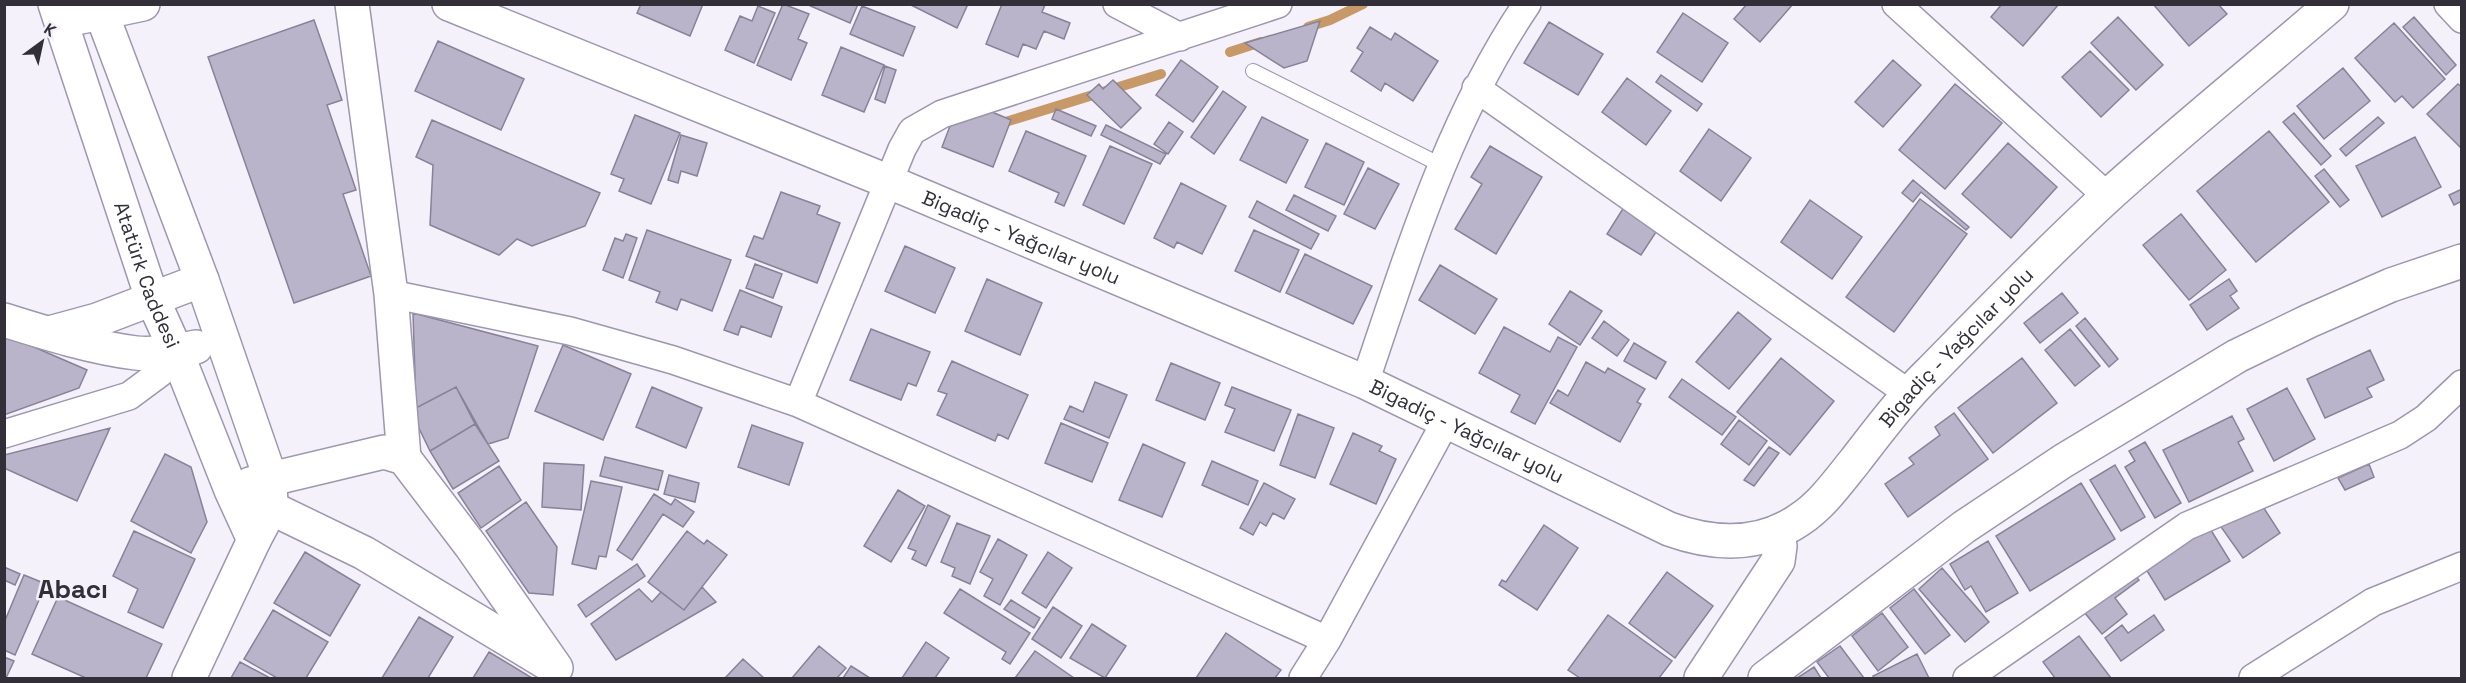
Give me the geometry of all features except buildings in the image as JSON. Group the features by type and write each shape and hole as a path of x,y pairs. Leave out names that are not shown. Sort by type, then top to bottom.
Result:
{"main road":[{"path":"58,13 143,4"},
{"path":"352,4 391,294 404,458 471,546 562,673"},
{"name":"Bigadiç - Yağcılar yolu","path":"449,4 887,181 1365,382 1669,529 1694,538 1723,542 1755,539 1777,532 1818,506 1908,393 2108,196 2332,4"},
{"path":"100,9 222,339 254,505 189,678"},
{"name":"Atatürk Caddesi","path":"58,13 152,298 176,351 254,505"},
{"path":"1765,678 1964,527 2064,461 2237,356 2308,321 2391,285 2462,261"},
{"path":"49,334 97,320 202,280"},
{"path":"4,320 49,334 137,353 176,351 222,339"},
{"path":"254,505 384,452 404,458"},
{"path":"254,505 364,554 562,673"},
{"path":"1701,678 1778,561 1780,546 1777,532"}],"street":[{"path":"1117,4 1180,37"},
{"path":"798,404 887,181 912,131 942,114 1278,4"},
{"path":"1365,382 1410,247 1441,165 1476,88 1527,4"},
{"path":"1896,4 2108,196"},
{"path":"2448,4 2462,19"},
{"path":"1476,88 1908,393"},
{"path":"391,294 570,332 673,360 798,404 1327,640"},
{"path":"4,434 129,396 160,373 176,351"},
{"path":"1967,678 2187,526 2400,435 2426,418 2462,384"},
{"path":"1303,678 1327,640 1446,421"},
{"path":"2253,678 2373,602 2462,566"}],"lane":[{"path":"1253,71 1441,165"}],"waterway":[{"path":"1308,27 1330,20 1363,4"},
{"path":"1230,52 1261,42"},
{"path":"999,124 1161,74"}],"district":[{"name":"Abacı","path":"73,589"}]}
